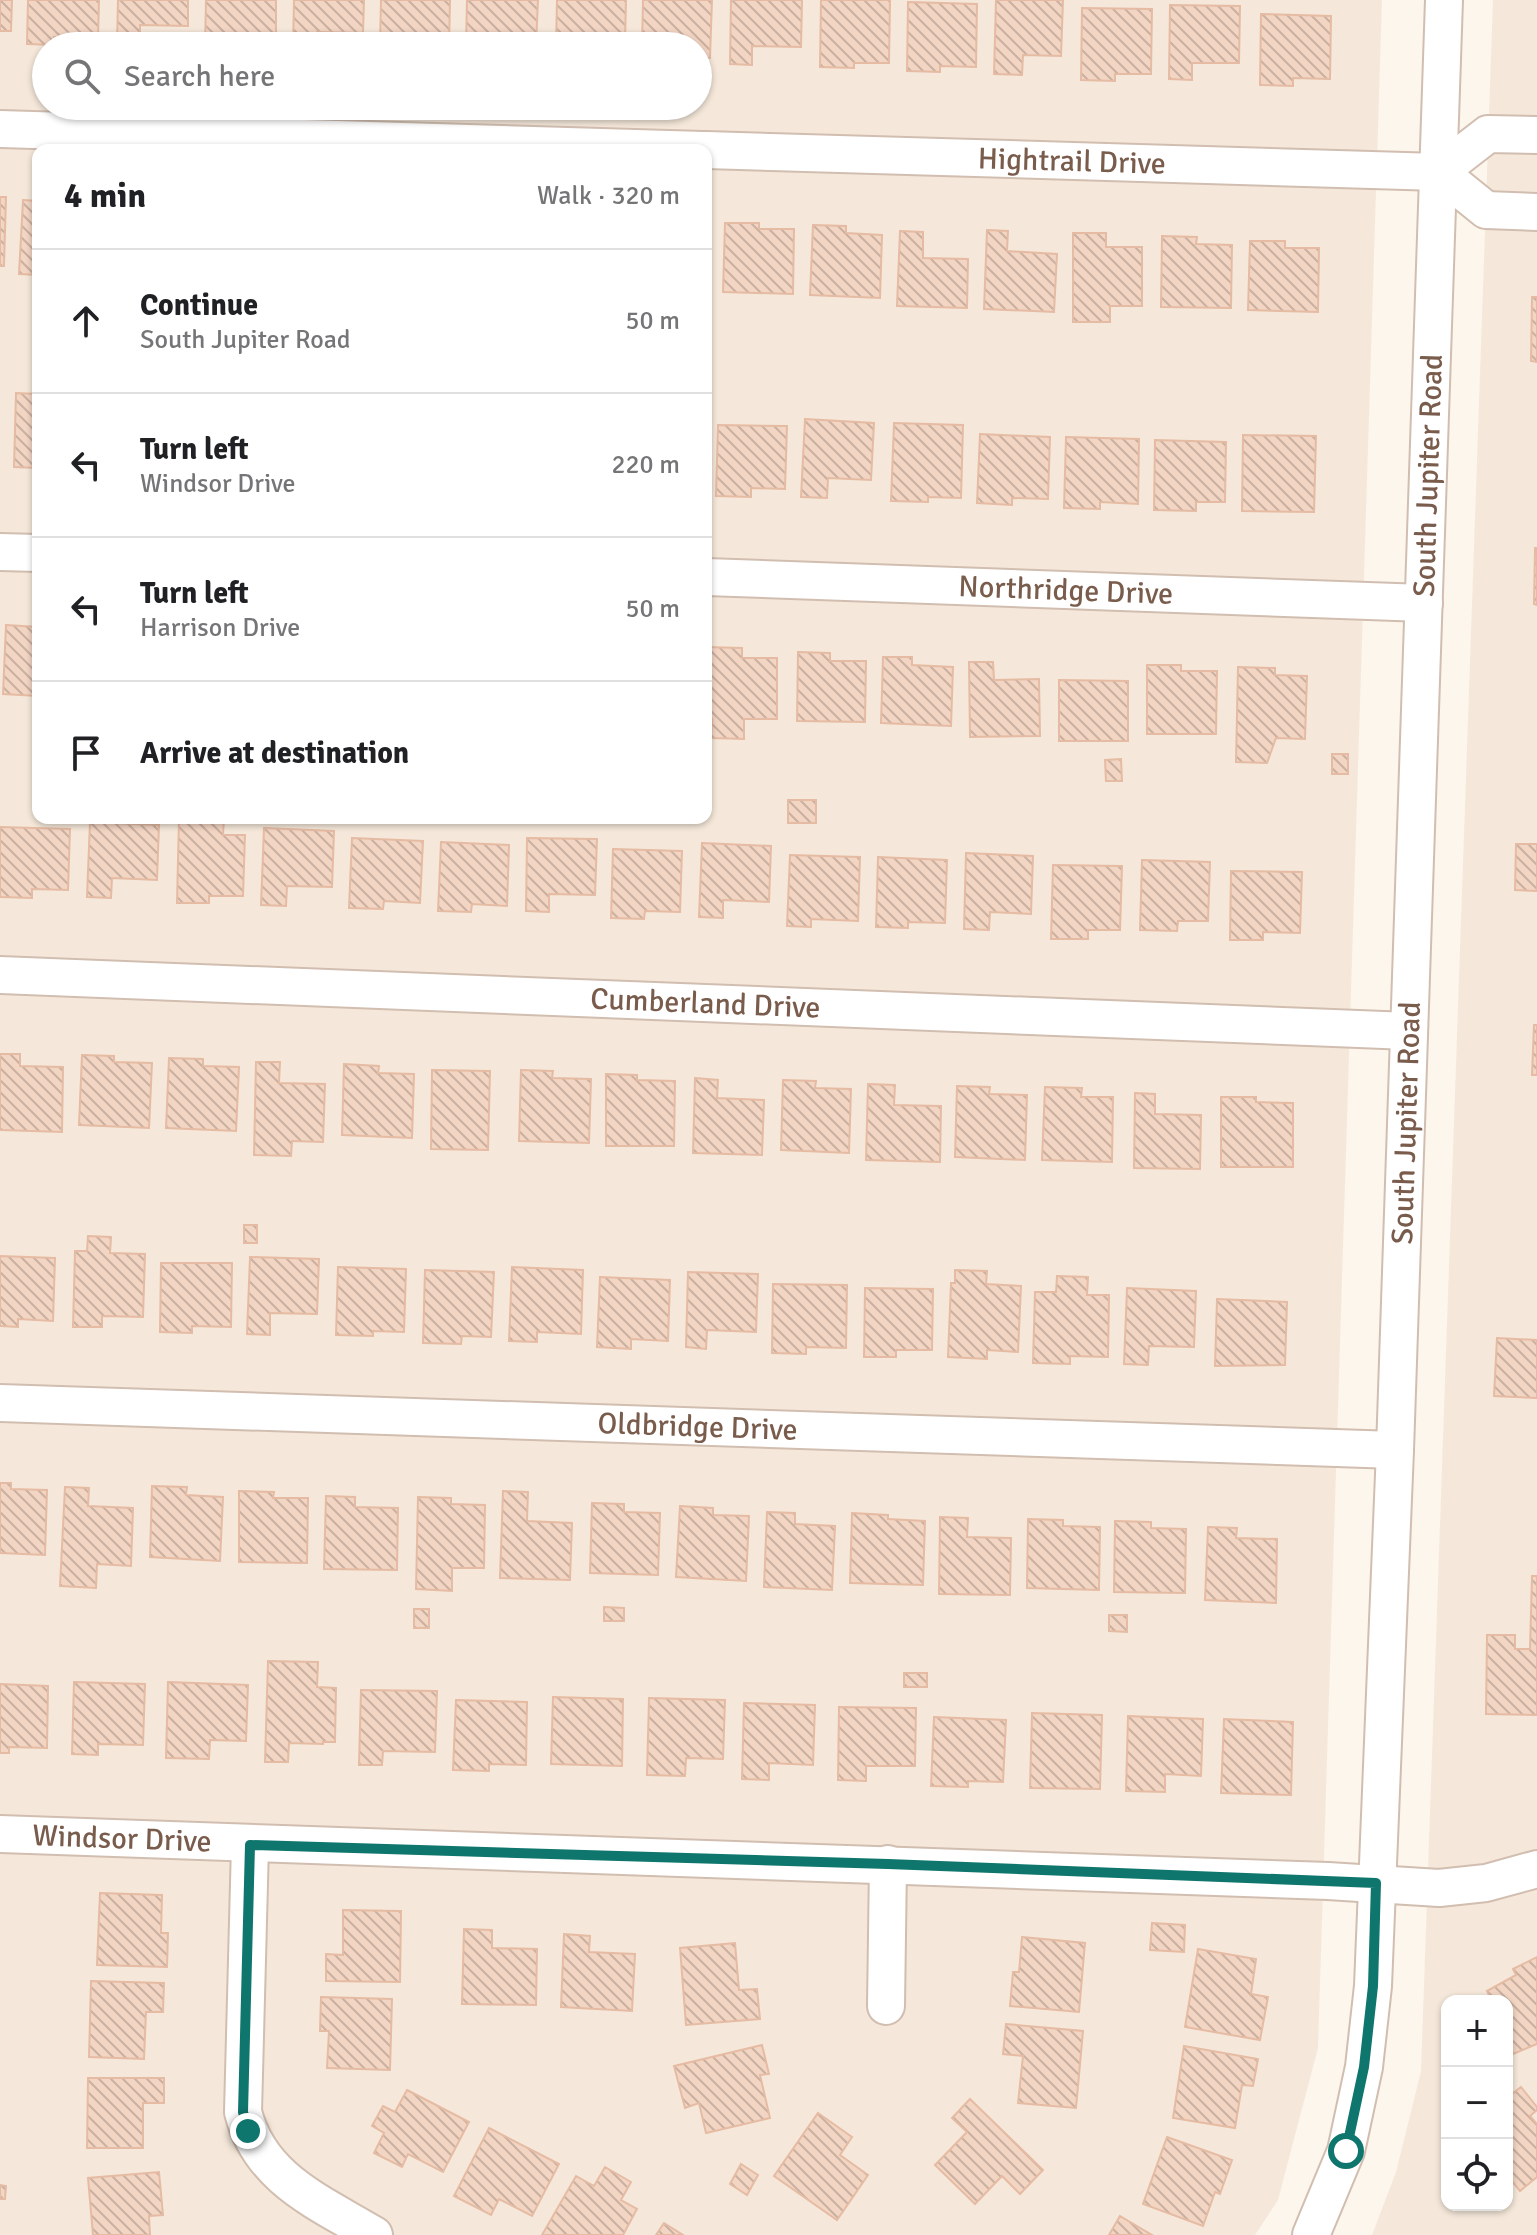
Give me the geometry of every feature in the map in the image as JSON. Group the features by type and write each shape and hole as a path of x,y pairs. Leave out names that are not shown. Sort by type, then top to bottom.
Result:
{"street":[{"name":"South Jupiter Road","path":"1311,2235 1346,2151 1364,2067 1373,1986 1395,1450 1444,0"},
{"name":"Hightrail Drive","path":"0,129 503,144"},
{"path":"1537,135 1488,134 1439,172 1486,210 1537,212"},
{"name":"Hightrail Drive","path":"712,150 1439,172"},
{"path":"0,552 32,553"},
{"name":"Northridge Drive","path":"712,577 1424,603"},
{"name":"Cumberland Drive","path":"0,975 1409,1031"},
{"name":"Oldbridge Drive","path":"0,1403 1395,1450"},
{"name":"Windsor Drive","path":"0,1834 250,1845 888,1864 1439,1888 1486,1883 1537,1869"},
{"path":"250,1845 243,2112 248,2131 257,2148 284,2180 374,2235"},
{"path":"886,2006 888,1864"}],"shaded area":[{"path":"0,0 1382,0 1318,2048 1278,2200 1255,2235 0,2235"},
{"path":"1493,0 1537,0 1537,2235 1372,2235 1396,2172 1421,2071"}],"building":[{"path":"0,0 12,0 11,31 0,31"},
{"path":"28,0 99,0 98,32 32,32 32,44 27,44"},
{"path":"118,0 188,0 188,26 140,25 140,32 117,32"},
{"path":"206,0 276,0 276,32 205,32"},
{"path":"294,0 364,0 363,32 293,32"},
{"path":"381,0 450,0 449,32 380,32"},
{"path":"467,0 538,0 537,32 466,32"},
{"path":"557,0 626,0 625,32 556,32"},
{"path":"643,0 712,0 711,32 642,32"},
{"path":"731,0 802,0 801,47 752,46 752,65 730,64"},
{"path":"821,0 890,0 889,63 854,63 854,68 820,67"},
{"path":"996,0 1063,0 1061,56 1023,55 1022,75 994,74"},
{"path":"908,2 977,4 976,67 940,66 940,72 907,71"},
{"path":"1170,5 1240,6 1239,63 1192,63 1192,80 1169,79"},
{"path":"1082,8 1152,9 1151,74 1115,74 1115,81 1081,80"},
{"path":"1261,14 1331,16 1330,79 1293,78 1293,86 1260,85"},
{"path":"0,197 6,197 4,266 0,266"},
{"path":"23,200 32,201 32,275 19,274"},
{"path":"725,223 759,223 759,229 794,229 793,294 723,292"},
{"path":"813,225 846,226 846,233 882,235 880,298 810,295"},
{"path":"987,230 1008,231 1007,251 1057,254 1054,312 984,309"},
{"path":"900,231 923,232 923,258 968,259 967,308 897,306"},
{"path":"1073,233 1106,233 1106,247 1142,247 1142,306 1110,306 1110,322 1073,322"},
{"path":"1162,236 1197,237 1196,244 1232,245 1231,308 1161,307"},
{"path":"1250,241 1285,241 1285,248 1319,248 1318,312 1248,310"},
{"path":"1532,297 1537,297 1537,362 1531,361"},
{"path":"16,393 32,394 32,468 14,467"},
{"path":"805,419 874,423 871,480 828,478 827,498 801,497"},
{"path":"894,423 963,425 961,498 928,497 928,502 891,501"},
{"path":"718,425 787,426 785,489 751,488 751,497 716,496"},
{"path":"980,434 1050,437 1048,499 1012,498 1012,505 977,503"},
{"path":"1243,435 1316,436 1314,512 1242,511"},
{"path":"1066,437 1139,439 1138,504 1100,502 1100,509 1064,508"},
{"path":"1155,440 1226,442 1225,502 1196,502 1196,511 1154,510"},
{"path":"1537,548 1537,605 1534,604"},
{"path":"6,625 32,627 32,696 3,694"},
{"path":"712,647 742,648 742,658 777,658 777,719 744,719 744,739 712,738"},
{"path":"798,652 830,653 830,661 866,661 865,722 797,721"},
{"path":"883,657 912,657 912,665 953,667 951,726 881,723"},
{"path":"969,662 993,662 994,680 1039,679 1040,736 970,737"},
{"path":"1147,665 1181,665 1181,671 1217,671 1216,734 1147,734"},
{"path":"1238,667 1275,668 1275,675 1307,676 1305,739 1276,738 1267,763 1236,762"},
{"path":"1059,680 1128,681 1128,741 1059,741"},
{"path":"1332,754 1348,754 1348,774 1332,774"},
{"path":"1121,759 1122,781 1106,781 1105,760"},
{"path":"788,800 816,800 816,823 788,823"},
{"path":"90,824 159,825 157,880 112,878 111,898 87,897"},
{"path":"179,824 224,824 223,835 245,835 243,896 209,896 209,903 177,903"},
{"path":"0,827 70,829 68,890 32,889 32,898 0,897"},
{"path":"264,828 334,831 332,887 287,886 286,906 261,905"},
{"path":"352,838 423,841 420,903 384,901 383,909 349,908"},
{"path":"527,838 597,839 595,895 549,894 549,912 526,911"},
{"path":"441,842 509,845 507,906 472,904 471,912 438,911"},
{"path":"702,843 771,846 769,902 723,900 723,918 699,917"},
{"path":"1516,844 1537,844 1537,891 1515,890"},
{"path":"613,849 682,851 680,912 645,911 644,919 611,918"},
{"path":"966,853 1033,856 1031,914 990,912 989,930 964,929"},
{"path":"790,855 860,857 858,921 811,919 811,927 787,926"},
{"path":"878,857 947,860 945,923 908,922 908,928 876,927"},
{"path":"1142,860 1210,862 1208,921 1178,921 1177,931 1140,930"},
{"path":"1053,865 1122,866 1120,930 1088,930 1088,939 1051,939"},
{"path":"1231,871 1302,872 1300,933 1263,932 1263,940 1230,940"},
{"path":"1534,1025 1537,1025 1537,1075 1532,1075"},
{"path":"0,1054 20,1054 20,1066 63,1067 62,1132 0,1130"},
{"path":"82,1055 114,1056 114,1062 152,1063 149,1128 79,1125"},
{"path":"169,1058 203,1059 203,1066 239,1067 236,1131 166,1128"},
{"path":"256,1062 280,1062 279,1083 325,1084 323,1142 292,1141 291,1156 254,1155"},
{"path":"344,1064 379,1066 378,1073 414,1074 412,1138 342,1135"},
{"path":"432,1070 490,1071 488,1150 431,1149"},
{"path":"521,1070 553,1071 552,1078 591,1079 589,1143 519,1141"},
{"path":"606,1074 637,1075 637,1080 675,1081 674,1146 606,1146"},
{"path":"695,1078 718,1080 717,1098 764,1100 762,1155 693,1153"},
{"path":"783,1080 816,1081 815,1088 851,1089 849,1153 781,1150"},
{"path":"868,1084 895,1085 894,1105 941,1106 940,1162 866,1160"},
{"path":"957,1086 990,1087 989,1094 1027,1095 1025,1160 955,1157"},
{"path":"1045,1087 1082,1088 1081,1097 1113,1097 1112,1162 1042,1160"},
{"path":"1135,1093 1155,1094 1155,1114 1201,1115 1200,1169 1134,1168"},
{"path":"1221,1097 1256,1097 1256,1102 1293,1103 1293,1167 1221,1167"},
{"path":"244,1225 257,1225 257,1243 244,1243"},
{"path":"88,1236 111,1237 110,1253 145,1254 143,1317 102,1316 102,1327 73,1327 75,1251 87,1251"},
{"path":"0,1256 55,1258 53,1321 18,1319 18,1327 0,1326"},
{"path":"250,1257 319,1259 317,1314 270,1313 270,1335 247,1334"},
{"path":"161,1263 232,1263 231,1327 192,1326 192,1333 160,1332"},
{"path":"338,1267 406,1269 404,1332 373,1331 373,1336 336,1335"},
{"path":"512,1267 583,1270 581,1334 537,1332 537,1342 509,1341"},
{"path":"425,1270 494,1272 491,1337 462,1336 461,1344 423,1343"},
{"path":"955,1270 987,1271 986,1284 1021,1286 1018,1352 987,1350 987,1359 948,1357 951,1283 955,1283"},
{"path":"688,1272 758,1274 756,1332 707,1330 706,1349 686,1347"},
{"path":"1057,1276 1088,1277 1087,1295 1109,1295 1108,1357 1070,1356 1070,1364 1033,1363 1035,1292 1056,1292"},
{"path":"600,1277 670,1280 668,1341 631,1339 631,1349 597,1347"},
{"path":"773,1284 847,1285 846,1348 806,1347 806,1354 772,1353"},
{"path":"865,1288 933,1289 932,1350 896,1350 896,1357 864,1357"},
{"path":"1127,1288 1196,1291 1194,1347 1149,1346 1148,1365 1124,1364"},
{"path":"1217,1299 1287,1302 1285,1365 1215,1366"},
{"path":"1497,1338 1537,1340 1537,1398 1494,1396"},
{"path":"0,1483 11,1483 11,1489 47,1490 45,1555 0,1553"},
{"path":"152,1486 187,1487 186,1495 223,1497 220,1561 150,1557"},
{"path":"65,1487 89,1488 88,1506 133,1508 131,1566 97,1564 96,1588 60,1586"},
{"path":"239,1491 274,1492 273,1498 308,1498 307,1563 239,1562"},
{"path":"503,1491 528,1492 527,1521 572,1523 570,1580 500,1578"},
{"path":"326,1496 355,1497 355,1507 398,1508 397,1570 324,1569"},
{"path":"418,1497 451,1498 451,1504 485,1505 484,1568 452,1568 452,1591 416,1589"},
{"path":"592,1503 624,1504 624,1512 660,1513 658,1575 590,1573"},
{"path":"680,1506 713,1508 713,1515 749,1516 746,1581 676,1577"},
{"path":"767,1512 795,1513 795,1524 835,1526 832,1590 764,1587"},
{"path":"852,1513 925,1521 923,1585 850,1583"},
{"path":"940,1517 968,1518 967,1537 1011,1538 1010,1595 939,1594"},
{"path":"1028,1519 1063,1520 1063,1526 1100,1527 1099,1590 1027,1588"},
{"path":"1115,1521 1151,1522 1151,1528 1186,1529 1185,1593 1114,1592"},
{"path":"1208,1527 1237,1528 1236,1538 1277,1539 1276,1603 1205,1600"},
{"path":"1532,1576 1537,1576 1537,1715 1486,1714 1487,1635 1515,1635 1515,1649 1530,1649"},
{"path":"604,1607 624,1608 624,1621 604,1621"},
{"path":"414,1609 429,1609 429,1628 414,1628"},
{"path":"1109,1615 1127,1615 1127,1632 1109,1631"},
{"path":"268,1661 318,1662 317,1687 336,1688 335,1742 289,1743 288,1762 265,1762"},
{"path":"904,1673 927,1673 927,1687 904,1687"},
{"path":"74,1682 145,1684 143,1745 98,1744 98,1755 72,1754"},
{"path":"168,1682 248,1685 246,1741 210,1740 209,1759 166,1758"},
{"path":"0,1684 48,1686 47,1748 9,1747 9,1753 0,1753"},
{"path":"361,1690 437,1691 435,1752 383,1751 382,1765 359,1765"},
{"path":"553,1697 623,1699 622,1766 551,1764"},
{"path":"649,1698 725,1700 723,1759 686,1758 685,1776 647,1775"},
{"path":"456,1700 527,1702 526,1765 489,1764 489,1771 453,1770"},
{"path":"744,1703 815,1705 813,1765 769,1763 769,1780 742,1779"},
{"path":"839,1707 916,1708 915,1766 866,1766 866,1781 838,1780"},
{"path":"1032,1713 1102,1715 1100,1789 1030,1788"},
{"path":"1128,1716 1203,1719 1201,1776 1165,1774 1165,1792 1126,1791"},
{"path":"934,1717 1006,1720 1003,1782 968,1781 968,1787 931,1786"},
{"path":"1224,1719 1293,1722 1291,1795 1221,1793"},
{"path":"100,1893 162,1895 161,1933 168,1933 167,1967 97,1965"},
{"path":"343,1910 401,1911 400,1982 326,1981 326,1954 343,1955"},
{"path":"1152,1923 1185,1925 1184,1952 1150,1950"},
{"path":"464,1929 492,1930 492,1948 537,1949 536,2005 462,2004"},
{"path":"564,1934 590,1936 589,1952 635,1954 632,2011 561,2007"},
{"path":"1022,1937 1085,1943 1079,2012 1010,2006 1013,1972 1019,1972"},
{"path":"735,1943 739,1990 757,1989 760,2019 686,2025 680,1948"},
{"path":"1198,1949 1256,1959 1251,1994 1268,1997 1260,2040 1185,2027"},
{"path":"1537,1957 1537,2044 1513,2054 1513,1995 1489,1995 1487,1991 1516,1975 1513,1969"},
{"path":"91,1981 164,1983 163,2012 146,2012 144,2059 89,2057"},
{"path":"321,1997 392,1999 390,2070 327,2068 329,2031 320,2031"},
{"path":"1006,2024 1083,2031 1076,2108 1018,2103 1023,2056 1003,2054"},
{"path":"762,2045 769,2074 760,2075 770,2118 706,2133 699,2103 685,2108 674,2066"},
{"path":"1184,2046 1258,2059 1253,2086 1242,2085 1235,2128 1173,2118"},
{"path":"88,2078 164,2078 164,2103 143,2103 143,2148 87,2148"},
{"path":"1521,2087 1537,2107 1530,2116 1537,2124 1537,2177 1520,2191 1513,2182 1513,2093"},
{"path":"407,2090 469,2122 443,2172 408,2154 402,2167 374,2153 384,2133 372,2126 383,2106 395,2112"},
{"path":"970,2099 1043,2170 1020,2194 1002,2176 975,2204 935,2165 967,2132 952,2118"},
{"path":"818,2113 852,2137 840,2155 868,2175 837,2220 774,2176"},
{"path":"489,2128 559,2164 532,2216 499,2199 491,2215 454,2196"},
{"path":"1167,2137 1232,2160 1220,2194 1215,2192 1203,2226 1143,2204"},
{"path":"741,2164 758,2175 747,2195 730,2184"},
{"path":"605,2167 631,2182 621,2200 637,2209 623,2235 542,2235 576,2176 594,2186"},
{"path":"159,2172 163,2215 149,2216 150,2235 93,2235 88,2178"},
{"path":"0,2185 6,2186 5,2199 0,2199"},
{"path":"1120,2216 1152,2235 1109,2235"},
{"path":"664,2223 683,2235 656,2235"}],"route":[{"path":"248,2131 243,2112 250,1845 888,1864 1376,1883 1373,1986 1364,2067 1346,2151"}]}
